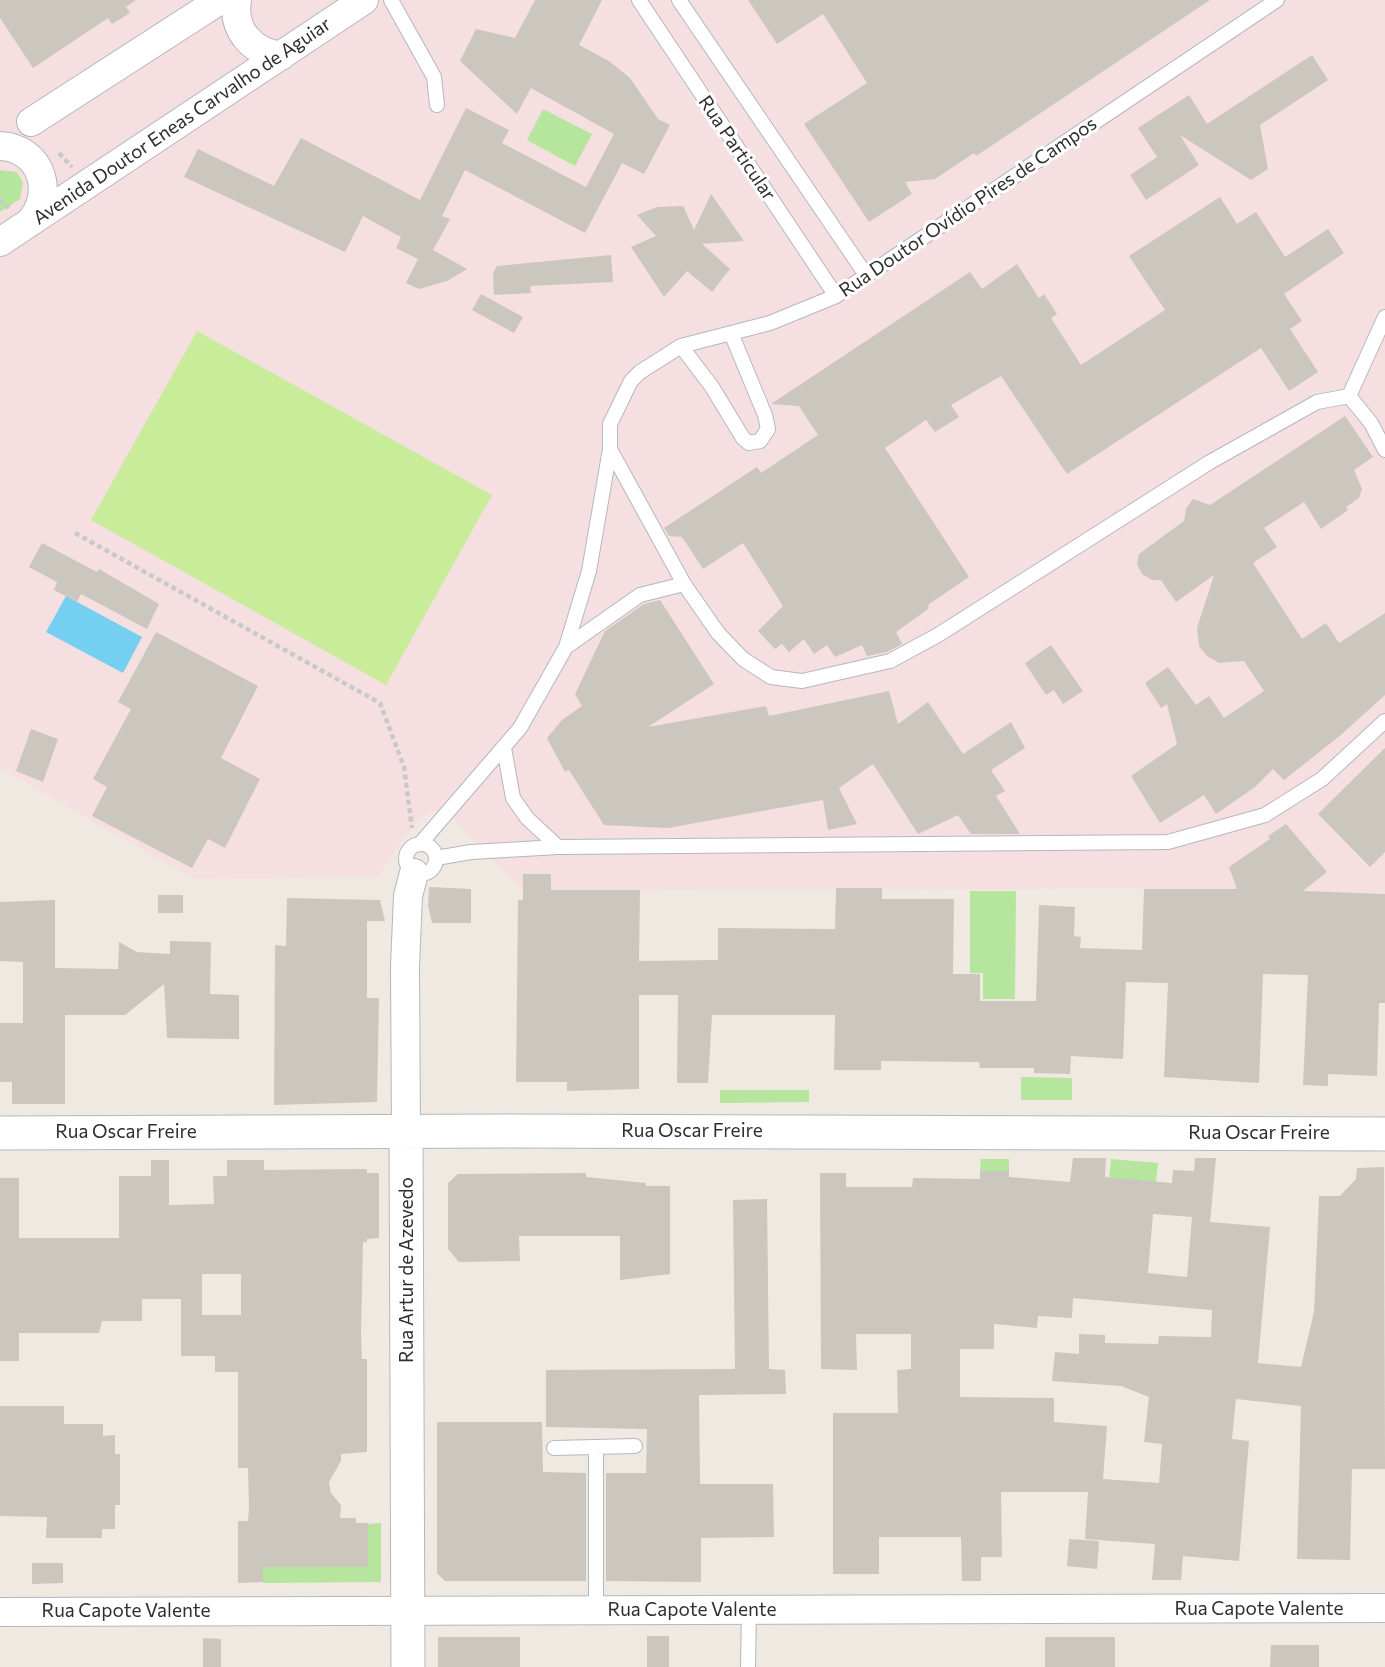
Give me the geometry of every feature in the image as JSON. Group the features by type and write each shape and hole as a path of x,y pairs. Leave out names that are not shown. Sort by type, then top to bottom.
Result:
{"street":[{"path":"29,223 42,201 42,176 28,155 13,147 12,135 220,0"},
{"path":"237,0 237,21 245,37 257,48 281,56"},
{"name":"Avenida Doutor Eneas Carvalho de Aguiar","path":"0,242 364,0"},
{"name":"Rua Artur de Azevedo","path":"408,1667 405,965 408,896 421,855"},
{"name":"Rua Oscar Freire","path":"0,1133 406,1131 1385,1134"},
{"name":"Rua Capote Valente","path":"0,1612 1385,1608"}],"lane":[{"path":"391,0 434,76 437,104"},
{"name":"Rua Particular","path":"639,0 836,296"},
{"name":"Rua Particular","path":"679,0 866,275"},
{"name":"Rua Doutor Ovídio Pires de Campos","path":"421,855 537,701 566,647 589,571 610,449 610,424 631,381 640,372 681,346 770,323 836,296 1277,0"},
{"path":"1349,396 1385,317"},
{"path":"681,346 712,387 743,438 749,443 760,441 768,429 765,415 731,333"},
{"path":"1349,396 1371,423 1385,450"},
{"path":"610,449 684,584 718,633 743,659 771,677 802,681 890,661 938,635 1210,461 1317,402 1349,396"},
{"name":"Rua Doutor Ovídio Pires de Campos","path":"566,647 640,595 684,584"},
{"path":"421,855 558,847 1168,842 1265,815 1322,779 1385,721"},
{"path":"504,748 513,798 527,818 558,847"},
{"path":"554,1448 635,1446"},
{"path":"596,1447 596,1610"},
{"path":"748,1667 749,1609"}],"path":[{"path":"75,533 380,703 404,767 421,855"}],"shaded area":[{"path":"0,0 1385,0 1385,894 1144,889 523,890 446,812 437,810 424,815 399,844 378,877 194,879 0,768"}],"green space":[{"path":"543,109 592,134 575,166 527,140"},
{"path":"0,170 17,172 23,183 20,199 0,212"},
{"path":"197,331 492,495 386,685 91,520"},
{"path":"970,891 1016,891 1015,999 983,999 983,973 970,973"},
{"path":"1021,1077 1072,1078 1072,1100 1021,1100"},
{"path":"720,1090 809,1090 809,1102 720,1103"},
{"path":"981,1159 1009,1159 1009,1171 980,1171"},
{"path":"1111,1159 1158,1163 1156,1182 1109,1178"},
{"path":"381,1523 381,1582 263,1583 263,1567 367,1567 368,1524"}],"water":[{"path":"66,596 142,637 123,673 46,632"}],"building":[{"path":"0,0 136,0 126,7 130,13 112,24 108,18 33,68 0,18"},
{"path":"535,0 602,0 579,45 609,61 630,78 658,119 670,125 644,174 622,163 585,233 465,170 442,216 450,219 433,250 467,269 447,281 419,289 406,283 418,259 396,248 401,237 363,216 345,252 184,177 198,149 274,186 301,138 420,200 466,108 509,130 502,143 586,187 614,134 531,88 517,114 460,61 476,29 515,38"},
{"path":"748,0 1210,0 976,156 974,153 935,179 905,182 912,194 869,222 804,124 867,83 823,14 777,44"},
{"path":"1312,55 1328,80 1260,125 1268,169 1251,180 1180,135 1199,165 1146,200 1130,175 1157,157 1138,128 1189,95 1207,124"},
{"path":"711,194 744,241 702,244 730,269 712,292 687,271 664,297 631,247 656,236 637,215 657,207 683,206 694,230"},
{"path":"1220,197 1237,224 1256,212 1285,257 1328,229 1344,253 1284,294 1302,321 1290,329 1318,372 1289,391 1261,348 1067,474 1001,376 951,405 959,417 935,432 926,420 885,448 969,577 929,604 928,609 896,632 902,644 887,652 867,656 862,645 835,657 827,645 814,654 804,639 789,652 782,644 775,649 758,631 783,606 743,543 703,569 682,537 669,536 664,528 757,467 761,473 818,435 799,406 771,404 970,272 982,289 1017,264 1039,298 1044,294 1057,314 1051,318 1081,365 1165,310 1129,256"},
{"path":"611,255 613,282 530,286 531,293 494,295 493,273 497,266"},
{"path":"481,294 523,317 514,333 472,310"},
{"path":"1345,416 1373,457 1354,470 1362,489 1359,498 1346,507 1348,510 1321,529 1304,502 1264,528 1277,547 1253,563 1302,639 1326,623 1339,643 1385,613 1385,695 1342,734 1284,780 1273,769 1255,787 1216,814 1204,795 1160,823 1131,776 1177,744 1167,704 1161,708 1145,683 1168,667 1196,705 1209,696 1224,718 1264,691 1244,661 1219,663 1207,656 1199,646 1197,628 1214,575 1176,602 1161,580 1152,580 1142,574 1137,564 1139,554 1184,521 1186,509 1193,499 1210,505"},
{"path":"42,543 97,572 99,569 159,604 147,629 81,594 77,602 54,590 57,582 29,567"},
{"path":"660,600 714,684 648,727 766,706 769,716 889,691 898,724 928,702 963,754 1011,722 1025,748 991,770 1005,791 996,796 1020,834 971,834 958,815 918,834 873,764 839,788 857,824 828,830 823,800 668,828 604,825 569,770 565,772 547,738 562,720 582,706 575,694 605,631 644,604"},
{"path":"156,632 258,686 221,758 260,779 225,848 208,839 192,868 92,816 107,787 93,779 131,709 118,702"},
{"path":"1051,645 1083,691 1063,704 1054,690 1046,695 1025,663"},
{"path":"31,729 58,739 43,782 16,771"},
{"path":"1385,748 1385,852 1370,867 1318,814"},
{"path":"1286,824 1327,872 1303,891 1385,894 1385,1003 1379,1003 1377,1076 1328,1074 1328,1086 1303,1085 1308,975 1263,974 1259,1083 1164,1077 1168,983 1126,982 1123,1059 1071,1056 1070,1074 1034,1073 1034,1068 980,1068 979,1062 881,1061 881,1070 834,1070 835,1015 712,1015 708,1083 677,1083 678,995 639,995 639,1089 567,1091 567,1082 516,1082 518,900 523,900 523,874 551,874 551,890 640,890 639,961 718,960 718,928 835,929 836,888 882,888 882,899 954,899 953,974 980,974 980,1001 1036,1001 1039,905 1075,907 1074,936 1081,937 1080,948 1142,950 1144,889 1237,889 1229,867 1270,839 1268,836"},
{"path":"429,887 471,889 471,923 432,923 428,906"},
{"path":"158,895 183,895 183,913 158,913"},
{"path":"287,898 380,900 385,921 367,921 367,998 379,998 377,1102 274,1105 275,945 286,946"},
{"path":"55,900 55,968 118,969 119,942 137,952 170,954 170,941 211,942 210,994 239,995 239,1039 167,1038 164,984 125,1015 65,1015 65,1104 12,1104 12,1082 0,1082 0,1023 23,1023 23,962 0,961 0,902"},
{"path":"1073,1158 1106,1158 1105,1177 1172,1183 1173,1170 1194,1171 1195,1158 1216,1158 1210,1222 1270,1227 1258,1363 1301,1367 1314,1312 1319,1196 1340,1196 1356,1179 1357,1168 1384,1167 1385,1469 1352,1469 1350,1560 1297,1559 1301,1406 1236,1399 1232,1439 1249,1441 1239,1561 1183,1556 1181,1580 1152,1580 1155,1544 1085,1539 1088,1492 1001,1492 1002,1557 981,1557 981,1581 962,1581 961,1537 879,1537 879,1574 833,1574 833,1413 898,1413 897,1370 911,1369 911,1334 856,1334 857,1370 821,1369 820,1173 846,1173 846,1187 912,1187 913,1178 980,1179 980,1171 1009,1171 1009,1177 1070,1182","holes":["1153,1214 1192,1217 1187,1277 1148,1273","1073,1298 1212,1310 1211,1337 1159,1336 1158,1344 1105,1343 1105,1335 1079,1334 1079,1354 1055,1352 1052,1381 1121,1386 1149,1397 1144,1442 1162,1444 1159,1483 1103,1479 1107,1426 1054,1422 1054,1398 960,1397 960,1349 994,1349 994,1324 1037,1328 1038,1316 1072,1318"]},
{"path":"151,1160 169,1160 169,1205 214,1204 213,1176 227,1176 227,1160 264,1160 264,1170 367,1169 367,1173 379,1173 379,1238 363,1242 361,1334 362,1359 367,1359 367,1452 341,1454 341,1461 329,1482 331,1493 341,1505 340,1518 356,1518 356,1523 368,1523 368,1567 263,1567 263,1582 238,1583 238,1521 248,1521 249,1507 248,1468 238,1468 238,1372 215,1372 215,1356 181,1356 181,1299 142,1299 142,1321 102,1321 99,1333 19,1333 19,1361 0,1361 0,1178 19,1178 19,1238 119,1238 119,1176 151,1176","holes":["202,1274 241,1274 241,1315 202,1315"]},
{"path":"586,1173 586,1177 646,1183 646,1186 670,1186 670,1274 620,1280 620,1236 519,1236 520,1261 459,1262 448,1249 448,1183 458,1174"},
{"path":"767,1199 769,1369 785,1370 786,1394 699,1395 700,1484 773,1484 774,1537 701,1538 701,1582 606,1581 606,1473 646,1473 647,1429 546,1427 546,1370 735,1369 733,1200"},
{"path":"0,1406 64,1406 64,1424 103,1424 103,1436 115,1435 115,1454 120,1454 120,1505 115,1505 115,1529 102,1529 102,1538 46,1538 47,1517 0,1516"},
{"path":"437,1422 542,1422 543,1472 586,1473 586,1581 445,1581 437,1573"},
{"path":"1069,1539 1099,1541 1097,1569 1067,1566"},
{"path":"32,1563 63,1563 63,1583 32,1584"},
{"path":"647,1636 669,1636 669,1667 647,1667"},
{"path":"438,1637 520,1637 520,1667 438,1667"},
{"path":"1045,1637 1115,1637 1115,1667 1045,1667"},
{"path":"203,1638 221,1639 221,1667 203,1667"},
{"path":"1271,1645 1319,1645 1319,1667 1270,1667"}]}
